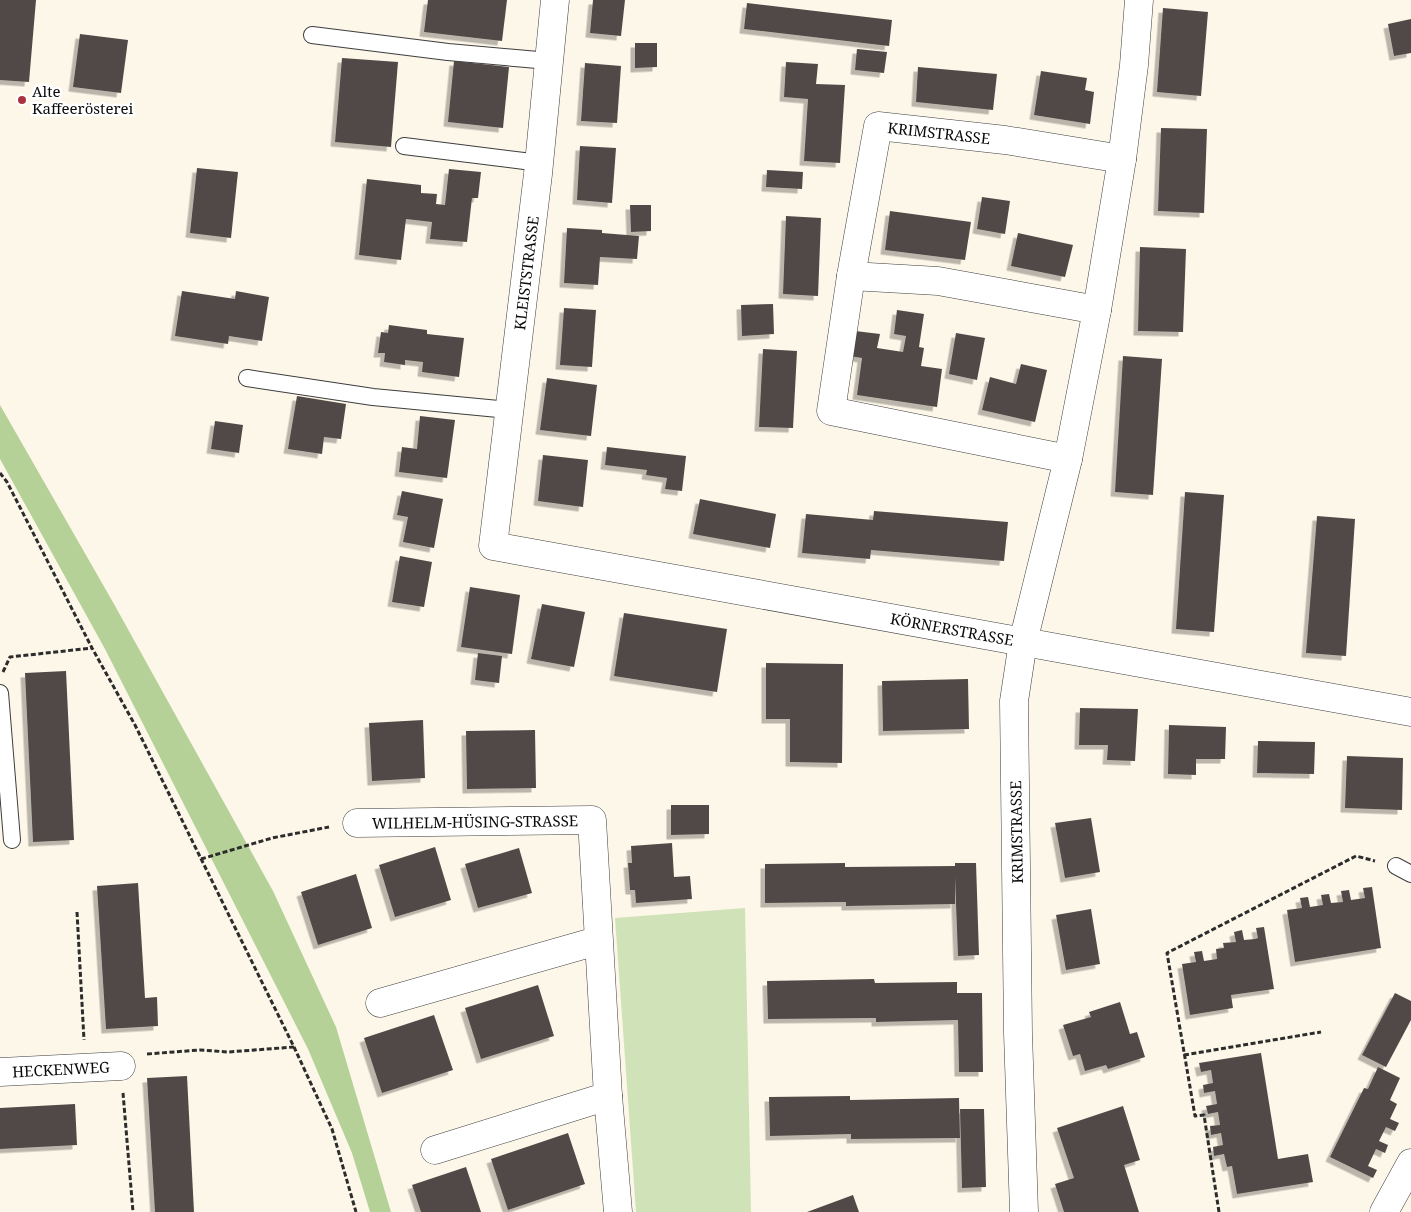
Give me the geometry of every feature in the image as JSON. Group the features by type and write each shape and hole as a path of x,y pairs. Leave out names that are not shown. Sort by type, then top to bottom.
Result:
{"street":[{"name":"KLEISTSTRASSE","path":"492,546 540,163 555,0"},
{"name":"KRIMSTRASSE","path":"1024,1212 1018,1033 1014,701 1023,642 1068,459 1097,310 1122,159 1134,64 1139,0"},
{"name":"KRIMSTRASSE","path":"1068,459 831,411 878,126 1005,140 1122,159"},
{"path":"852,276 938,281 1097,310"},
{"name":"KÖRNERSTRASSE","path":"492,546 1411,712"},
{"name":"WILHELM-HÜSING-STRASSE","path":"357,823 592,820 597,941 618,1212"},
{"path":"380,1003 597,941"},
{"name":"HECKENWEG","path":"0,1072 121,1066"},
{"path":"435,1150 608,1096"},
{"path":"1384,1212 1411,1163"}],"lane":[{"path":"312,35 448,52 549,61"},
{"path":"404,146 540,163"},
{"path":"247,378 373,397 509,410"},
{"path":"0,693 12,840"},
{"path":"1396,866 1411,874"}],"path":[{"path":"0,473 92,648 135,725 294,1047 332,1129 356,1212"},
{"path":"0,679 10,657 92,648"},
{"path":"202,859 272,838 357,823"},
{"path":"1219,1212 1204,1115 1195,1116 1167,953 1356,856 1396,866"},
{"path":"77,912 85,1068"},
{"path":"1184,1055 1321,1032"},
{"path":"133,1212 121,1066 137,1055 200,1050 228,1052 294,1047"}],"green space":[{"path":"0,405 114,604 273,891 336,1027 391,1212 370,1212 352,1153 308,1049 105,649 0,459"},
{"path":"745,908 751,1212 636,1212 615,918"}],"building":[{"path":"0,0 36,0 29,82 0,80"},
{"path":"428,0 507,0 502,41 424,32"},
{"path":"593,0 625,0 621,36 590,33"},
{"path":"747,3 892,20 889,46 744,29"},
{"path":"1163,8 1208,12 1201,96 1157,92"},
{"path":"1411,19 1411,53 1394,56 1388,24"},
{"path":"80,34 128,40 121,93 73,87"},
{"path":"635,43 657,43 657,67 635,68"},
{"path":"857,49 887,52 884,73 855,70"},
{"path":"342,58 398,62 391,147 335,142"},
{"path":"454,61 509,67 503,128 448,122"},
{"path":"786,62 818,64 816,84 845,85 840,163 804,161 808,99 784,97"},
{"path":"585,63 621,66 617,123 581,121"},
{"path":"918,67 997,74 993,110 916,102"},
{"path":"1041,71 1087,78 1085,90 1094,92 1090,124 1034,115"},
{"path":"1161,128 1207,129 1204,213 1158,211"},
{"path":"580,146 616,148 612,203 577,200"},
{"path":"197,168 238,172 231,238 190,233"},
{"path":"449,169 481,172 478,198 472,198 467,242 430,239 432,222 406,219 401,260 359,255 367,179 421,185 421,193 437,194 436,204 445,205"},
{"path":"767,170 803,172 802,189 766,187"},
{"path":"982,197 1010,201 1005,234 977,229"},
{"path":"630,205 651,205 651,231 631,232"},
{"path":"890,211 971,222 965,260 885,250"},
{"path":"786,216 821,218 818,296 783,294"},
{"path":"567,228 602,230 602,233 639,236 637,259 600,257 598,285 564,283"},
{"path":"1018,233 1073,245 1065,277 1011,266"},
{"path":"1140,247 1186,249 1183,332 1138,331"},
{"path":"182,291 235,299 236,291 269,297 262,341 229,336 228,344 175,336"},
{"path":"773,304 774,334 742,336 741,305"},
{"path":"564,308 596,310 592,367 560,365"},
{"path":"897,310 924,314 919,347 924,348 921,366 942,369 937,407 857,395 862,358 843,355 847,330 880,334 877,348 903,352 906,336 894,334"},
{"path":"389,325 427,330 427,334 464,338 459,377 422,372 423,362 405,360 405,365 384,362 385,353 378,353 381,332 388,333"},
{"path":"956,333 985,338 977,380 949,374"},
{"path":"763,349 797,351 793,428 759,427"},
{"path":"1123,356 1162,359 1153,495 1115,492"},
{"path":"1021,364 1047,370 1035,422 982,410 990,377 1016,384"},
{"path":"547,378 597,385 591,436 540,430"},
{"path":"297,396 346,404 341,439 324,437 322,454 288,449"},
{"path":"420,416 455,420 447,478 399,472 402,447 417,449"},
{"path":"215,421 243,425 239,453 211,449"},
{"path":"607,447 686,456 682,491 665,489 667,478 646,475 647,470 605,465"},
{"path":"543,455 588,460 583,507 538,501"},
{"path":"402,491 443,499 434,548 403,542 408,517 397,515"},
{"path":"1185,492 1224,495 1214,632 1176,629"},
{"path":"700,499 776,514 770,548 693,534"},
{"path":"874,511 1008,522 1004,561 871,550 870,559 802,553 806,514 873,520"},
{"path":"1317,516 1355,519 1346,656 1306,653"},
{"path":"400,556 432,562 424,607 392,602"},
{"path":"470,587 520,595 512,654 461,647"},
{"path":"542,604 585,612 574,667 531,659"},
{"path":"624,613 727,629 717,692 614,676"},
{"path":"478,653 502,656 499,683 475,680"},
{"path":"766,663 843,664 842,763 790,762 790,719 766,719"},
{"path":"66,671 74,840 33,842 25,673"},
{"path":"968,679 969,729 883,731 882,681"},
{"path":"1080,708 1138,709 1135,761 1107,760 1108,745 1079,745"},
{"path":"423,720 425,778 372,781 369,723"},
{"path":"1169,725 1226,727 1225,759 1196,759 1196,775 1168,774"},
{"path":"535,730 536,788 467,789 466,731"},
{"path":"1258,741 1315,742 1314,774 1257,773"},
{"path":"1347,756 1403,758 1402,810 1345,808"},
{"path":"671,805 709,805 709,834 671,835"},
{"path":"1091,818 1100,872 1065,878 1055,823"},
{"path":"672,843 674,877 690,876 692,899 636,903 635,890 630,890 628,863 632,863 631,846"},
{"path":"435,847 451,900 395,917 379,865"},
{"path":"519,848 532,893 478,908 465,864"},
{"path":"845,863 845,867 955,866 955,863 976,863 979,955 958,956 955,877 955,904 846,906 846,902 765,903 765,864"},
{"path":"356,874 372,928 318,945 301,892"},
{"path":"138,883 145,998 157,997 158,1026 106,1029 97,886"},
{"path":"1372,887 1381,948 1295,962 1287,910 1302,908 1300,898 1308,897 1310,907 1323,905 1321,895 1329,894 1331,903 1343,902 1341,891 1349,890 1351,900 1365,898 1363,888"},
{"path":"1091,909 1100,964 1066,970 1056,915"},
{"path":"1264,927 1274,989 1231,995 1233,1008 1190,1015 1182,964 1196,962 1194,952 1202,951 1204,961 1217,959 1216,949 1224,948 1223,943 1236,942 1234,932 1242,930 1244,940 1255,939 1258,938 1256,928"},
{"path":"874,979 875,983 957,982 957,993 982,993 983,1072 959,1072 958,1020 876,1022 876,1018 768,1019 767,981"},
{"path":"538,985 554,1036 481,1059 465,1008"},
{"path":"1395,993 1411,1001 1411,1020 1386,1067 1362,1055"},
{"path":"1120,1002 1130,1034 1137,1032 1145,1057 1108,1069 1106,1065 1085,1071 1080,1054 1073,1056 1063,1025 1091,1017 1089,1012"},
{"path":"434,1015 453,1070 382,1093 364,1038"},
{"path":"1261,1053 1278,1159 1308,1154 1313,1182 1237,1194 1232,1166 1227,1167 1224,1154 1214,1156 1213,1147 1223,1145 1221,1133 1211,1135 1210,1126 1220,1125 1218,1112 1208,1114 1206,1106 1217,1104 1215,1091 1204,1093 1203,1085 1213,1083 1211,1070 1201,1072 1199,1063"},
{"path":"1378,1067 1400,1078 1390,1100 1397,1104 1390,1119 1399,1123 1395,1131 1386,1127 1379,1141 1388,1145 1385,1153 1376,1149 1368,1166 1377,1170 1373,1178 1330,1157 1364,1088 1368,1089"},
{"path":"187,1076 194,1212 155,1212 147,1078"},
{"path":"850,1096 850,1100 959,1098 960,1138 851,1139 851,1134 770,1136 769,1097"},
{"path":"75,1104 77,1145 0,1149 0,1108"},
{"path":"1123,1106 1140,1160 1124,1165 1139,1212 1064,1212 1055,1184 1074,1178 1057,1128"},
{"path":"960,1109 984,1109 986,1187 962,1188"},
{"path":"568,1133 585,1184 508,1210 491,1159"},
{"path":"466,1167 481,1212 421,1212 412,1185"},
{"path":"853,1195 859,1212 807,1212"}],"place":[{"name":"Alte Kaffeerösterei","path":"22,100"}]}
